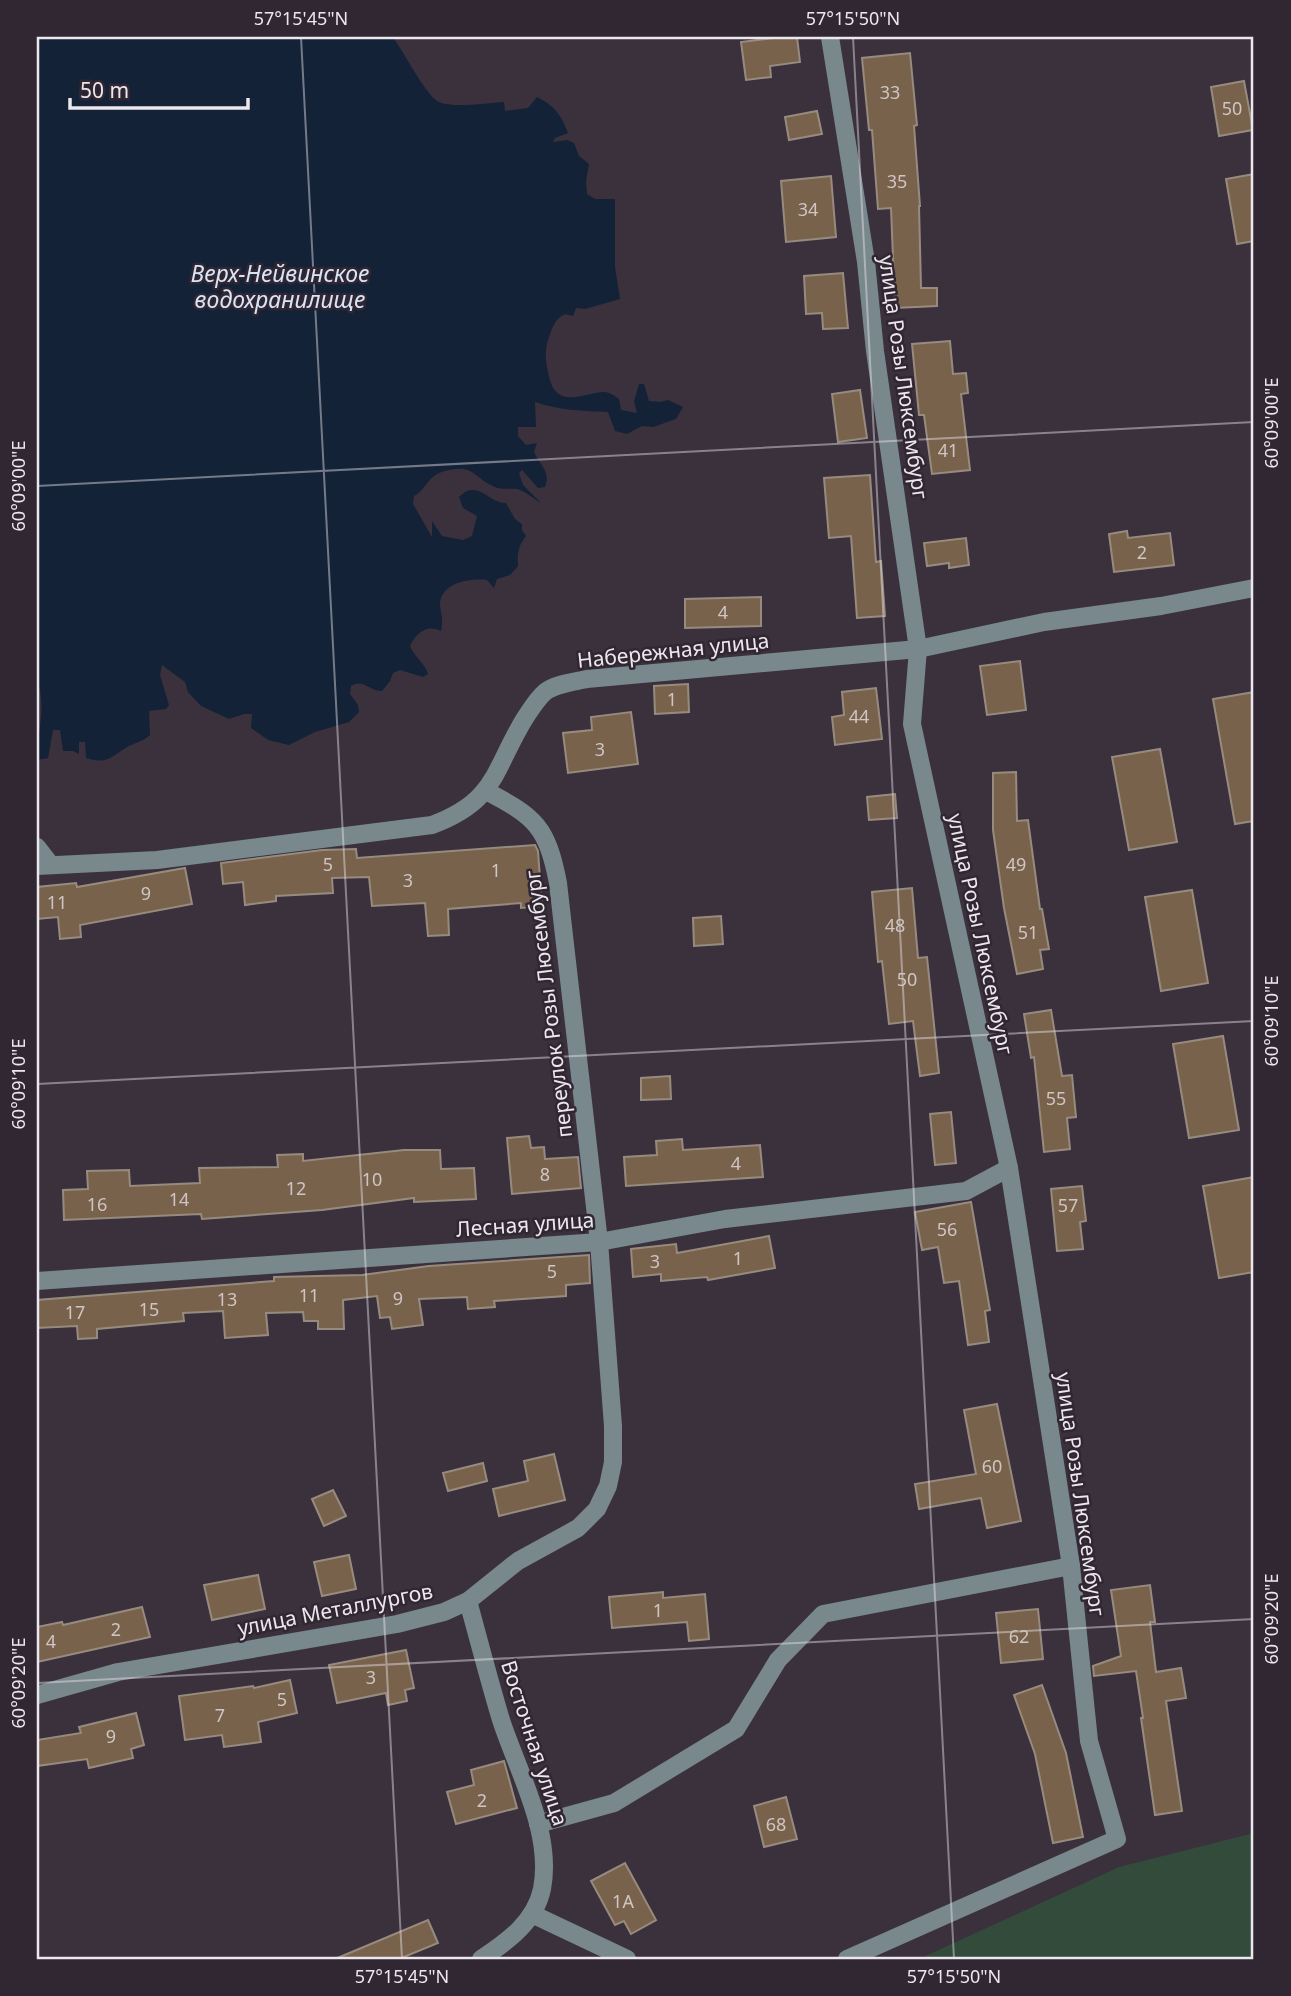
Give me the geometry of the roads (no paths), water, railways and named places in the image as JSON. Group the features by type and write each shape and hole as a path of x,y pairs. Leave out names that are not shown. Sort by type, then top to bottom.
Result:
{"street":[{"name":"улица Розы Люксембург","path":"830,37 866,262 918,649 912,724 1009,1168 1071,1566 1089,1741 1117,1839 847,1959"},
{"name":"Набережная улица","path":"44,866 157,860 432,825 455,817 486,791 517,730 546,691 587,679 918,649 1044,622 1161,606 1254,588"},
{"name":"переулок Розы Люсембург","path":"486,791 518,807 532,819 544,835 553,856 599,1242"},
{"path":"37,847 44,866"},
{"name":"Лесная улица","path":"37,1281 599,1242 725,1219 966,1191 1009,1168"},
{"name":"улица Металлургов","path":"37,1695 118,1672 397,1624 444,1612 468,1601 518,1561 578,1528 597,1509 608,1486 612,1462 614,1426 599,1242"},
{"path":"538,1824 614,1803 736,1729 778,1660 823,1614 1071,1566"},
{"name":"Восточная улица","path":"468,1601 502,1720 538,1824 544,1867 542,1890 532,1914 519,1931 481,1959"},
{"path":"532,1914 627,1959"}],"water":[{"name":"Верх-Нейвинское водохранилище","path":"37,37 393,37 420,81 437,101 460,105 504,102 505,111 528,108 537,97 548,104 560,116 568,133 555,138 553,142 567,140 574,143 579,156 589,164 587,194 595,199 615,199 615,267 620,299 585,309 576,308 573,316 565,314 558,319 547,345 549,377 553,387 564,397 604,392 619,399 621,410 637,413 634,401 639,384 644,384 649,401 668,400 683,407 676,419 653,427 642,426 627,434 615,431 608,412 580,411 535,402 536,427 518,427 518,436 526,445 537,443 534,452 546,473 545,487 538,488 522,470 519,473 523,485 541,503 520,490 495,487 467,470 453,469 433,477 414,496 413,504 432,537 432,521 442,536 463,540 472,536 477,516 463,508 459,497 472,490 478,491 506,503 515,519 522,524 526,536 519,550 518,566 510,575 497,579 494,588 487,580 473,580 458,583 446,590 440,603 441,631 422,631 410,646 428,674 423,677 400,670 393,673 382,691 359,683 351,686 350,694 358,705 359,712 349,722 315,732 289,745 268,740 251,728 252,714 229,719 201,706 188,692 185,682 162,665 160,675 169,705 166,709 149,711 148,737 105,760 100,760 86,758 85,742 79,742 79,754 63,751 60,730 53,730 48,758 37,760 41,700 37,680"}]}
